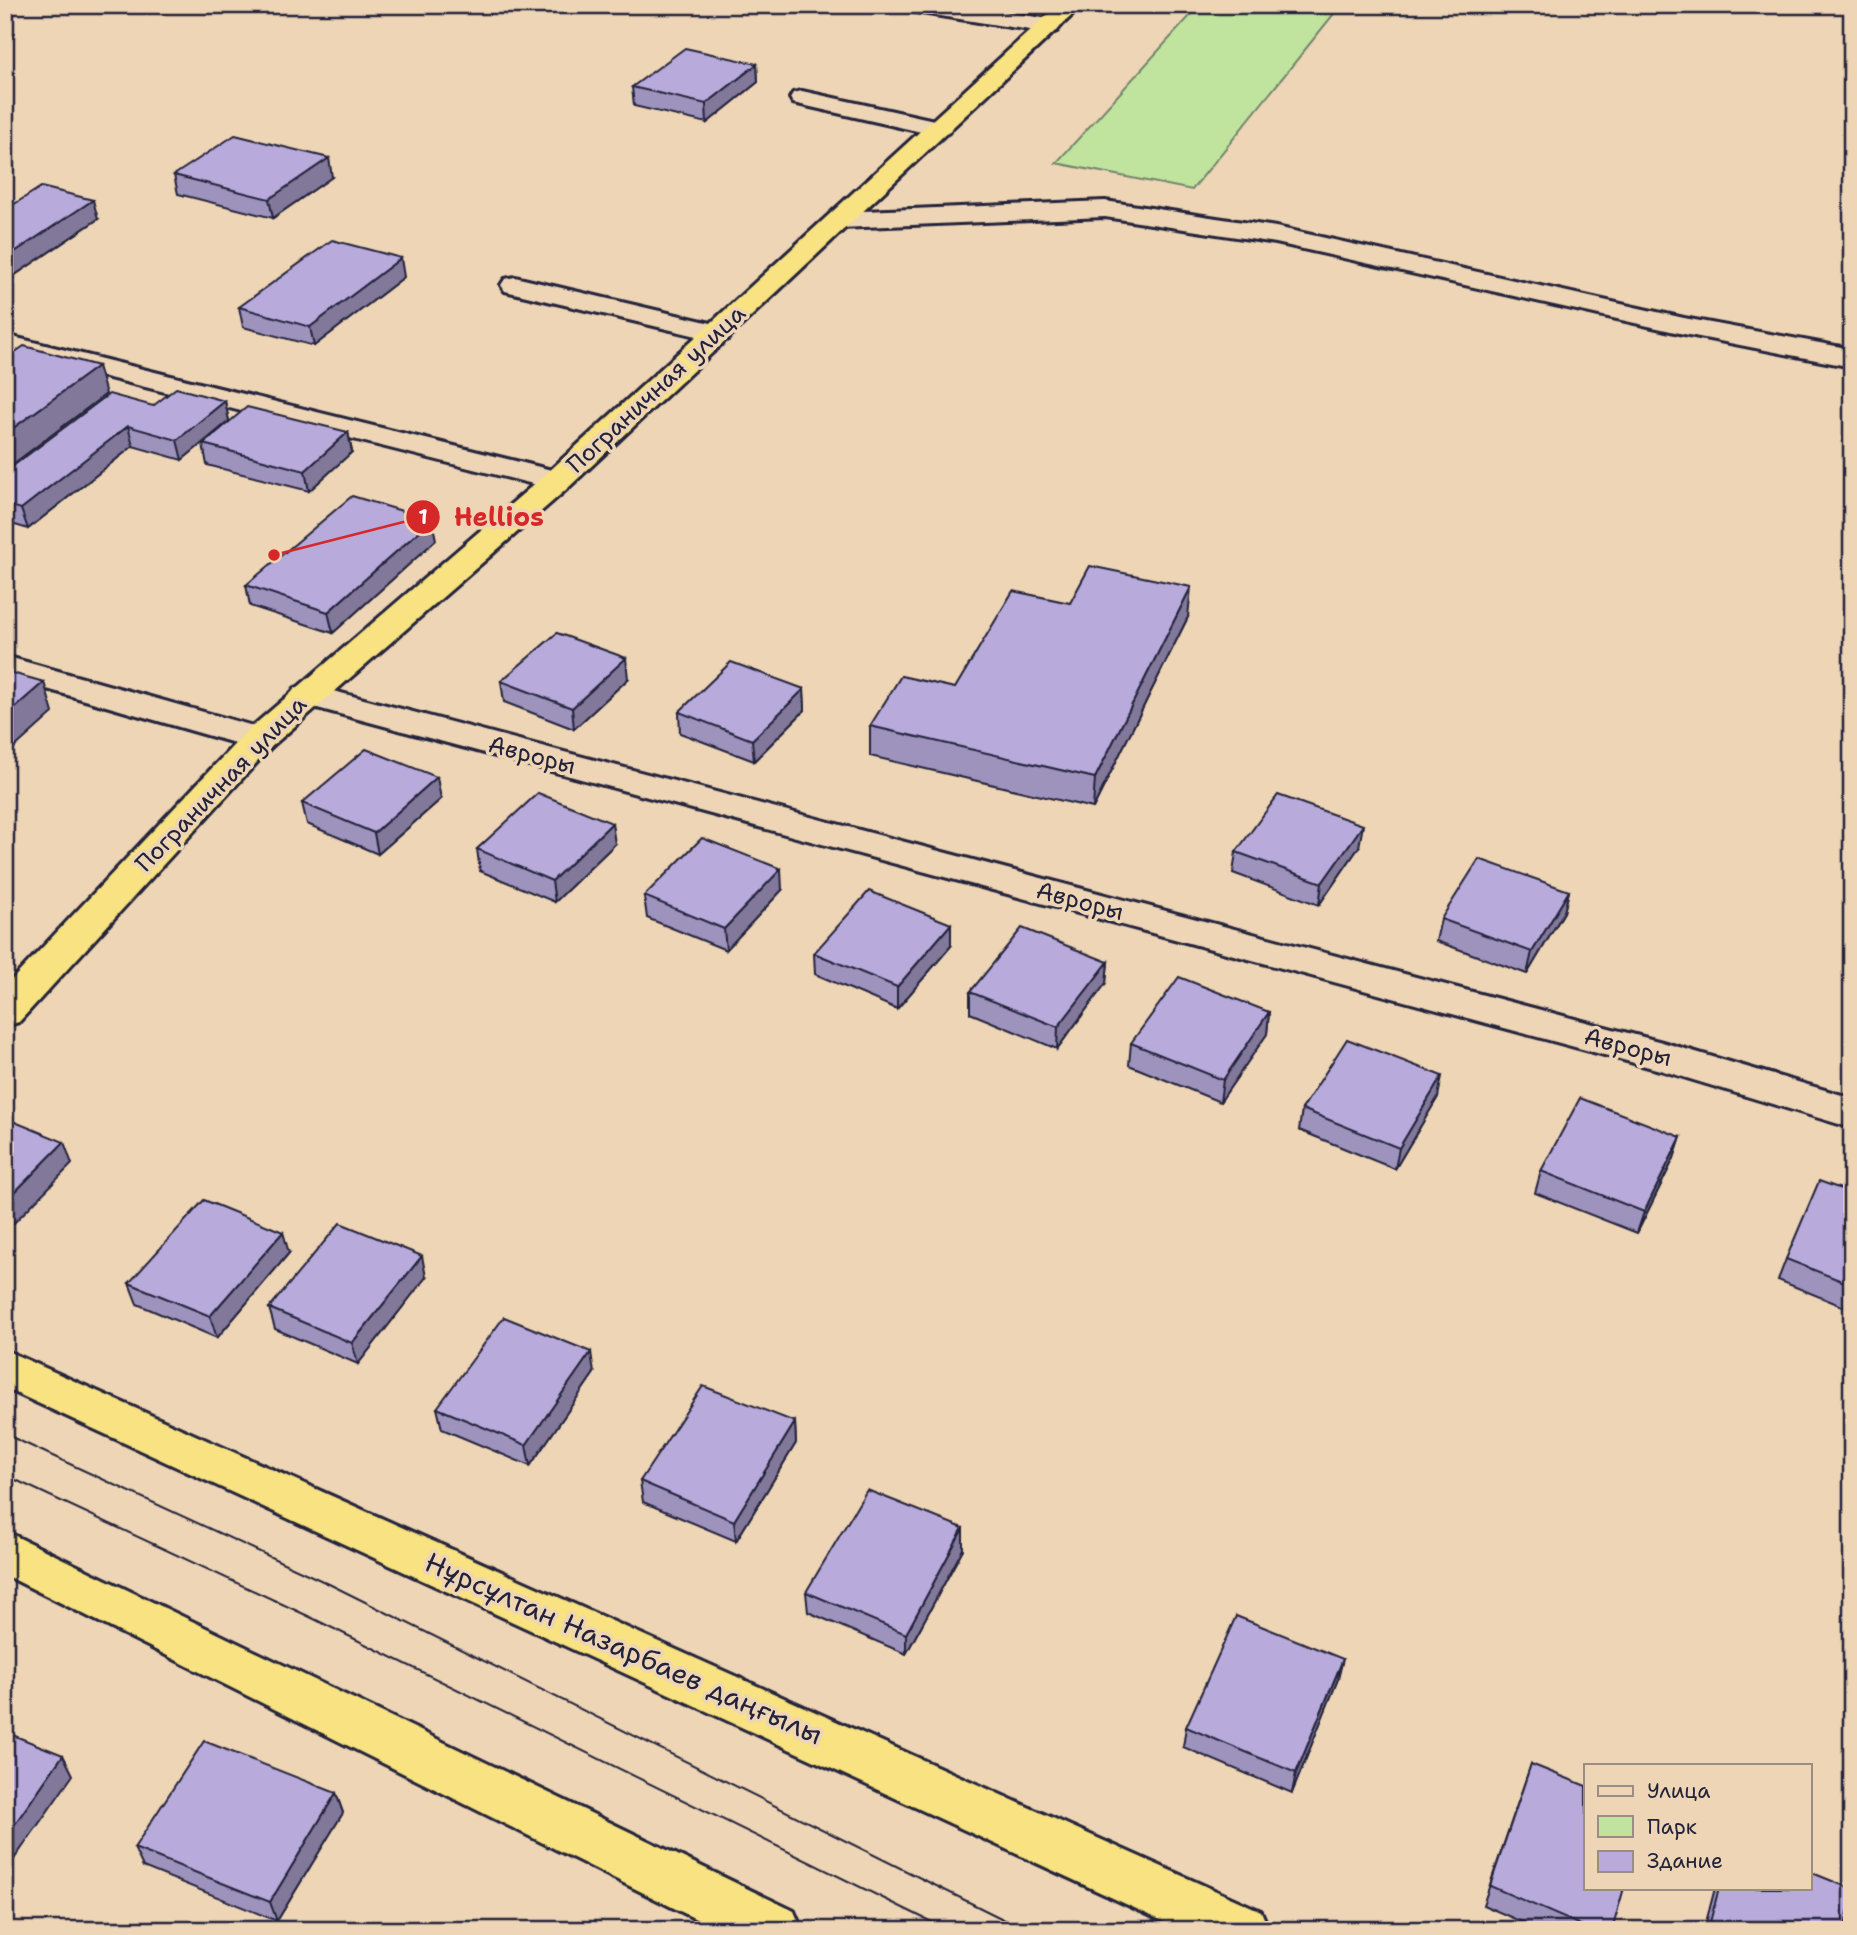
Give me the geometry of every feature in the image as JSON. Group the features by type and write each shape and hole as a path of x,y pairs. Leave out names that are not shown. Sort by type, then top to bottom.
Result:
{"highway":[{"name":"Пограничная улица","path":"5,1012 259,739 557,481 1072,5"},
{"name":"Нұрсұлтан Назарбаев даңғылы","path":"5,1368 1242,1930"},
{"path":"5,1552 775,1930"}],"street":[{"path":"915,5 1049,26"},
{"path":"802,98 939,128"},
{"path":"840,220 1105,208 1276,234 1684,327 1852,358"},
{"path":"515,285 718,333"},
{"path":"5,343 557,481"},
{"path":"5,666 259,739"},
{"name":"Авроры","path":"307,695 1649,1053 1852,1113"}],"green space":[{"path":"1200,5 1341,5 1192,190 1056,163"}],"building":[{"path":"685,48 757,64 706,104 632,87"},
{"path":"235,135 329,158 269,199 174,175"},
{"path":"41,187 93,200 10,255 5,254 5,210"},
{"path":"332,240 401,258 310,327 239,307"},
{"path":"24,346 98,366 5,434 5,359"},
{"path":"176,388 225,401 177,440 128,426 21,509 5,504 5,472 109,394 153,406"},
{"path":"247,407 348,432 305,471 203,444"},
{"path":"352,496 432,520 328,612 246,585"},
{"path":"1090,566 1191,587 1095,778 870,726 901,676 955,688 1013,591 1070,603"},
{"path":"557,633 626,658 572,708 501,681"},
{"path":"731,662 804,689 752,740 679,712"},
{"path":"5,671 44,682 5,716"},
{"path":"366,749 437,777 374,833 302,803"},
{"path":"538,793 612,823 552,881 477,849"},
{"path":"1278,795 1363,825 1322,883 1236,852"},
{"path":"702,838 781,869 724,929 644,896"},
{"path":"1479,859 1569,891 1532,952 1441,919"},
{"path":"869,891 951,924 897,987 814,953"},
{"path":"1022,928 1108,962 1058,1027 970,992"},
{"path":"1179,977 1269,1012 1223,1080 1131,1043"},
{"path":"1347,1039 1442,1076 1399,1148 1302,1109"},
{"path":"1580,1098 1681,1137 1644,1212 1541,1171"},
{"path":"5,1118 64,1142 5,1202"},
{"path":"1819,1181 1852,1193 1852,1285 1786,1259"},
{"path":"204,1200 283,1232 210,1316 129,1283"},
{"path":"340,1223 422,1256 352,1343 269,1308"},
{"path":"504,1317 591,1352 526,1445 437,1408"},
{"path":"703,1386 795,1422 734,1521 640,1481"},
{"path":"867,1490 963,1528 906,1634 806,1592"},
{"path":"1236,1616 1343,1659 1296,1773 1186,1727"},
{"path":"5,1732 63,1755 5,1838"},
{"path":"204,1741 336,1793 270,1902 134,1848"},
{"path":"1531,1764 1584,1785 1584,1890 1623,1890 1612,1930 1592,1930 1490,1886"},
{"path":"1812,1873 1852,1889 1844,1930 1708,1930 1718,1890 1812,1890"}],"tram line":[{"path":"5,1434 329,1584 1025,1930"},
{"path":"5,1475 308,1616 948,1930"}],"place":[{"name":"Hellios","path":"274,555"}]}
